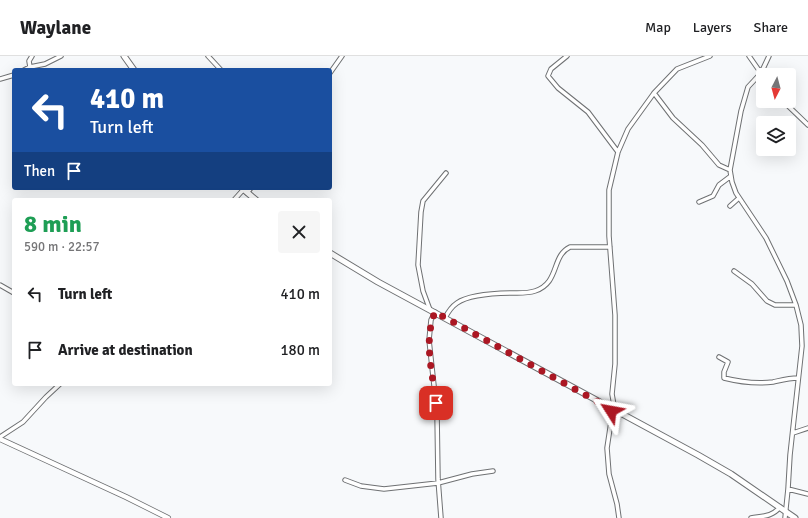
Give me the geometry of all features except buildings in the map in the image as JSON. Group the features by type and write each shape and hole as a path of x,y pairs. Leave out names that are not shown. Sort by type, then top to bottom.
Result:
{"main road":[{"path":"124,56 133,68"},
{"path":"244,190 254,198"},
{"path":"332,254 378,282 718,466 795,518"}],"street":[{"path":"32,56 29,61 30,67 45,64 61,56"},
{"path":"208,56 219,68"},
{"path":"332,70 342,56"},
{"path":"567,56 551,69 548,76 558,88 588,112 618,152"},
{"path":"624,518 619,516 609,474 607,448 613,410 612,394 615,364 615,315 610,248 609,190 618,152 628,130 654,93 677,69 710,56"},
{"path":"748,56 757,68"},
{"path":"765,68 769,56"},
{"path":"0,79 12,76"},
{"path":"756,80 748,87 741,111 730,170 733,186 739,198 766,238 787,281 796,305 801,326 802,346 787,512 785,518"},
{"path":"654,93 672,118 702,145 719,165 730,170"},
{"path":"790,108 808,125"},
{"path":"441,518 438,483 437,412 429,340 432,311 423,291 418,265 423,201 446,173"},
{"path":"699,202 713,196 719,185 731,176"},
{"path":"236,198 244,190"},
{"path":"730,206 739,198"},
{"path":"445,318 448,312 457,303 466,299 481,296 526,293 542,289 550,282 559,259 570,247 610,248"},
{"path":"734,271 752,284 767,301 775,305 796,305"},
{"path":"0,285 12,292"},
{"path":"719,357 728,362 727,368 724,372 724,378 735,381 743,383 762,383 798,378"},
{"path":"0,438 23,422 58,386"},
{"path":"793,433 808,428"},
{"path":"0,438 168,518"},
{"path":"345,480 361,486 384,489 438,483 472,474 493,471"},
{"path":"788,489 808,494"},
{"path":"751,518 768,516 775,513 780,508"}],"route":[{"path":"436,403 429,349 431,320 435,312 611,409 611,411"}]}
